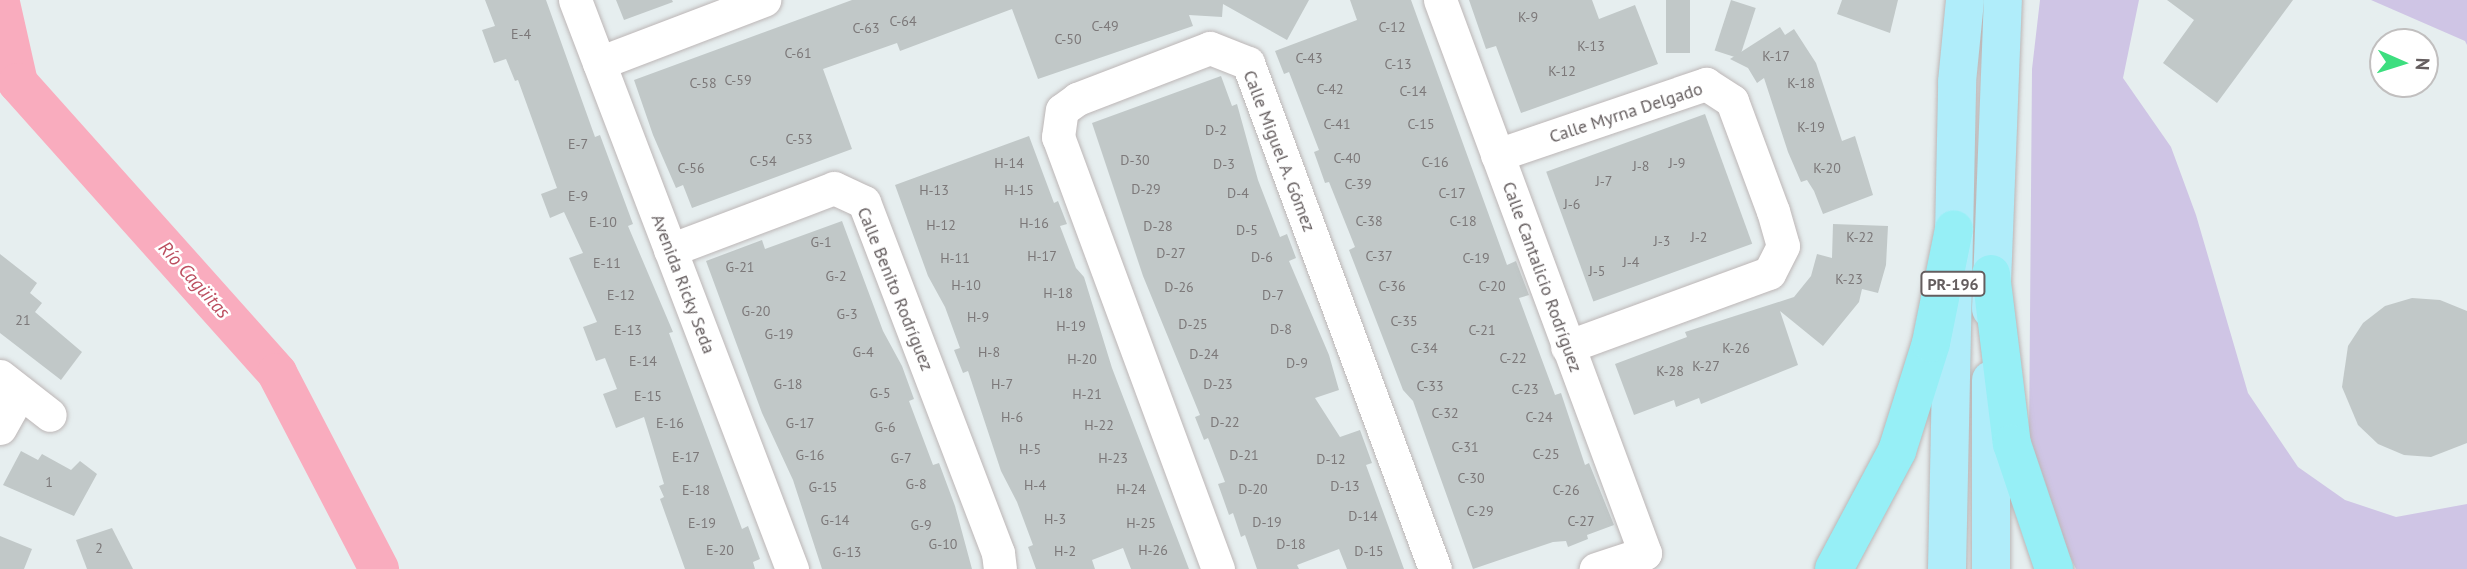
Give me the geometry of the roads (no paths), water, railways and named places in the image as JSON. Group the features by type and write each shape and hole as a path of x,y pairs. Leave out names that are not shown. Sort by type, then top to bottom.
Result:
{"highway":[{"path":"1834,569 1897,451 1931,343 1954,229"},
{"path":"1991,274 2012,443 2054,569"}],"main road":[{"name":"PR-196","path":"1947,569 1957,82 1965,0"},
{"name":"PR-196","path":"1992,569 1991,274 2003,0"}],"street":[{"name":"Avenida Ricky Seda","path":"575,0 792,569"},
{"path":"599,63 764,0"},
{"name":"Calle Cantalicio Rodríguez","path":"1440,0 1645,553 1596,569"},
{"name":"Calle Miguel A. Gómez","path":"1218,569 1058,137 1062,110 1077,99 1210,48 1248,63 1435,569"},
{"name":"Calle Myrna Delgado","path":"1497,155 1706,84 1732,101 1773,211 1783,246 1769,273 1567,347"},
{"name":"Calle Benito Rodríguez","path":"670,250 834,188 864,202 998,553 1000,569"},
{"path":"0,428 10,384 50,415"}],"waterway":[{"name":"Río Cagüitas","path":"0,3 18,83 277,373 379,569"}]}
